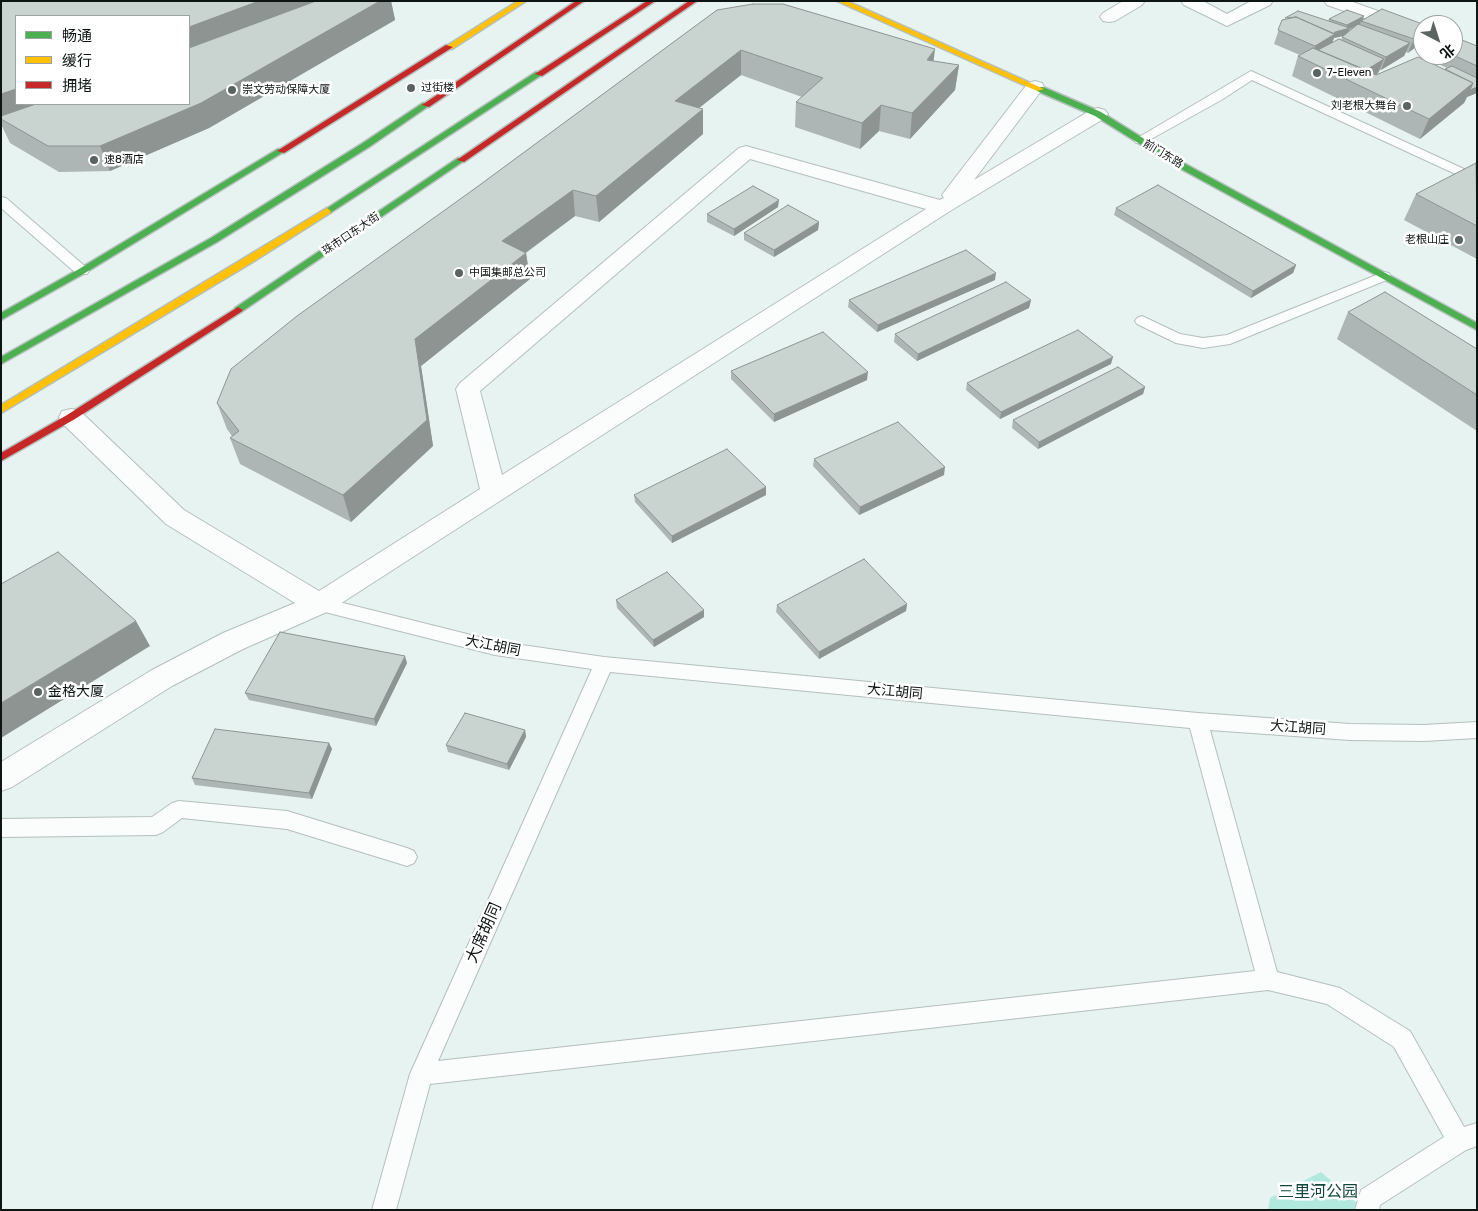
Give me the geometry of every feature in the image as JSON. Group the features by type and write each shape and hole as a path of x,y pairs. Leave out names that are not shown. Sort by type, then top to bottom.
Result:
{"main road":[{"path":"1,317 82,271 329,122 524,1"},
{"path":"1,361 214,240 256,214 366,145 580,1"},
{"name":"珠市口东大街","path":"1,458 71,418 290,275 694,1"},
{"name":"前门东路","path":"840,1 1098,114 1183,167 1477,327"},
{"path":"1,410 282,240 650,2"}],"street":[{"path":"1109,17 1136,1"},
{"path":"1190,1 1227,21 1264,1"},
{"path":"1333,1 1413,29"},
{"path":"943,207 1035,87"},
{"path":"1,778 162,678 233,641 319,604 943,207 1098,114"},
{"path":"494,493 468,389 746,152 943,207"},
{"path":"71,418 176,517 319,604"}],"lane":[{"path":"1140,140 1219,96 1252,75 1477,180"},
{"path":"1,201 82,271"},
{"path":"1142,321 1176,338 1203,343 1230,339 1384,276"},
{"name":"大江胡同","path":"319,604 495,648 604,664 1198,721 1350,732 1424,733 1477,730"},
{"name":"大席胡同","path":"384,1210 421,1074 604,664"},
{"path":"1198,721 1268,980"},
{"path":"2,831 156,826 179,809 287,820 407,857"},
{"path":"421,1074 1268,980 1332,995 1402,1039 1468,1138 1369,1198 1367,1210"}],"green space":[{"name":"三里河公园","path":"1321,1172 1365,1210 1268,1210 1270,1198"}],"building":[{"path":"1,1 259,1 190,27 190,15 15,15 15,89 1,94"},
{"path":"316,1 380,1 201,103 100,146 48,146 1,119 1,116 33,105 190,105 190,48"},
{"name":"中国集邮总公司","path":"753,4 783,4 935,49 927,60 959,65 912,113 881,105 862,123 796,102 823,78 741,50 675,101 703,109 596,196 573,190 502,241 526,253 415,339 427,420 343,495 230,438 239,431 217,403 231,369 297,316 477,187 717,10"},
{"path":"1382,9 1413,21 1413,39 1361,21"},
{"path":"1347,10 1364,16 1347,25 1329,19"},
{"path":"1298,11 1350,28 1335,32 1334,34 1296,17 1285,18"},
{"path":"1296,17 1335,34 1315,46 1278,30 1282,20"},
{"path":"1358,24 1410,43 1386,57 1342,37"},
{"path":"1339,39 1384,59 1366,70 1318,50"},
{"path":"1463,40 1477,46 1477,66 1463,60"},
{"path":"1313,48 1376,75 1413,59 1413,65 1435,65 1473,83 1429,119 1298,56"},
{"path":"1452,66 1477,78 1477,87 1470,90 1473,83 1445,69"},
{"path":"1476,163 1477,226 1416,194"},
{"path":"1158,185 1296,265 1253,291 1116,208"},
{"path":"753,186 779,200 734,229 707,214"},
{"path":"788,205 819,222 774,250 744,233"},
{"path":"966,250 996,273 878,325 849,300"},
{"path":"1006,282 1031,300 918,354 895,334"},
{"path":"1385,292 1477,349 1477,395 1348,312"},
{"path":"1078,330 1113,357 1001,412 967,383"},
{"path":"823,332 868,372 774,414 731,371"},
{"path":"1118,367 1145,387 1039,442 1013,420"},
{"path":"898,422 945,467 860,507 814,459"},
{"path":"727,449 766,487 672,536 634,495"},
{"name":"金格大厦","path":"58,552 136,621 1,703 1,584"},
{"path":"864,559 907,604 819,652 777,605"},
{"path":"667,572 704,610 653,640 616,600"},
{"path":"280,632 405,656 374,719 245,693"},
{"path":"465,713 525,730 507,764 446,745"},
{"path":"215,729 329,743 309,793 192,778"}],"traffic: fast":[{"path":"327,211 539,74"},
{"path":"1040,89 1098,114 1175,162 1477,327"},
{"path":"1,361 214,240 366,145 426,105"},
{"path":"1,317 82,271 281,151"},
{"path":"238,310 461,160"}],"traffic: slow":[{"path":"449,47 523,1"},
{"path":"840,1 1040,89"},
{"path":"1,410 248,261 327,211"}],"traffic: jam":[{"path":"426,105 581,1"},
{"path":"539,74 652,1"},
{"path":"461,160 694,1"},
{"path":"281,151 449,47"},
{"path":"1,458 71,417 238,310"}],"place":[{"name":"7-Eleven","path":"1317,73"},
{"name":"过街楼","path":"411,88"},
{"name":"崇文劳动保障大厦","path":"232,90"},
{"name":"刘老根大舞台","path":"1407,106"},
{"name":"速8酒店","path":"94,160"},
{"name":"老根山庄","path":"1459,240"},
{"name":"中国集邮总公司","path":"459,273"},
{"name":"金格大厦","path":"38,692"}]}
